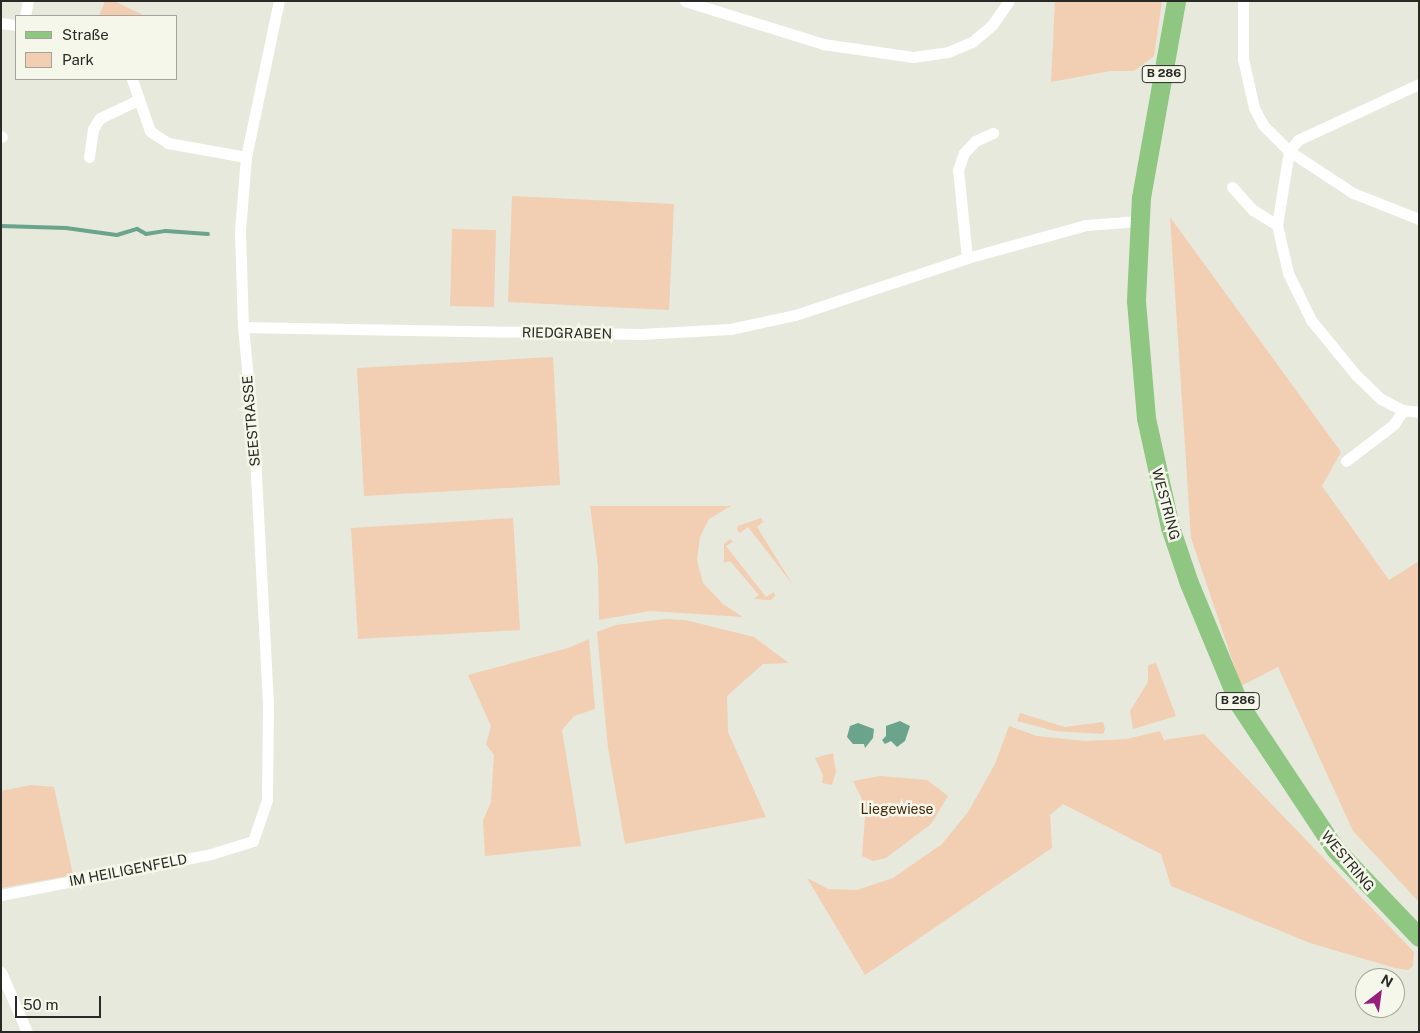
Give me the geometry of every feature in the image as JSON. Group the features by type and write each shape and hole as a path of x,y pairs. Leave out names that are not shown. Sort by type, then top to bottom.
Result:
{"main road":[{"name":"WESTRING","path":"1176,1 1139,221 1136,301 1146,418 1170,527 1189,583 1239,704 1308,812 1335,849 1419,937"}],"street":[{"path":"25,15 28,1"},
{"name":"SEESTRASSE","path":"253,841 267,800 268,704 255,453 243,327 240,230 246,157 279,1"},
{"path":"685,1 823,44 913,57 948,52 972,42 992,26 1009,1"},
{"path":"1242,1 1243,59 1254,108 1263,125 1289,151 1353,193 1419,220"},
{"path":"1,24 15,25"},
{"path":"132,80 150,131 168,143 246,157"},
{"path":"1419,84 1312,131 1298,140 1289,151 1277,225 1288,273 1311,320 1356,375 1381,399 1403,410 1419,412"},
{"path":"89,157 93,129 100,118 138,100"},
{"path":"967,258 958,170 964,153 975,141 992,133"},
{"path":"1232,187 1253,210 1277,225"},
{"name":"RIEDGRABEN","path":"243,327 641,334 705,332 795,315 967,258 1042,237 1101,222 1139,221"},
{"path":"1346,461 1394,424 1403,410"},
{"name":"IM HEILIGENFELD","path":"1,896 211,854 253,841"},
{"path":"1,972 27,1032"}],"green space":[{"path":"105,1 114,1 143,15 99,15"},
{"path":"1055,1 1162,1 1154,56 1134,71 1110,71 1051,82"},
{"path":"512,196 674,204 669,310 508,302"},
{"path":"1170,217 1341,452 1322,486 1389,580 1419,561 1419,902 1353,831 1278,667 1241,686 1191,538"},
{"path":"452,229 496,230 494,307 450,306"},
{"path":"553,357 560,485 364,496 357,368"},
{"path":"590,506 731,506 709,519 700,537 697,560 703,583 723,604 743,617 650,611 599,620 598,566"},
{"path":"513,518 520,630 358,639 351,528"},
{"path":"761,518 763,522 757,527 793,585 748,527 740,533 737,530 738,526"},
{"path":"730,539 733,542 726,546 766,597 774,592 775,596 771,600 754,599 759,595 730,561 724,563 724,544"},
{"path":"666,619 685,620 754,637 789,663 763,664 727,696 728,732 766,817 625,844 608,748 597,632 616,625"},
{"path":"589,639 595,709 574,716 562,730 581,846 485,856 483,821 491,802 494,755 486,744 491,726 468,675 568,648"},
{"path":"1156,663 1176,716 1133,729 1130,711 1148,682 1148,665"},
{"path":"1020,713 1065,727 1103,722 1105,729 1103,734 1055,731 1017,721"},
{"path":"1009,726 1037,736 1085,741 1127,739 1160,731 1164,740 1204,734 1414,952 1413,966 1408,970 1405,968 1395,968 1310,943 1171,886 1161,854 1063,804 1050,815 1052,848 865,975 807,878 828,889 857,890 893,878 942,844 968,812 995,764"},
{"name":"Liegewiese","path":"833,753 836,772 832,785 822,783 823,775 815,758"},
{"name":"Liegewiese","path":"880,776 927,780 948,796 931,824 886,858 873,861 862,856 865,817 861,797 853,781"},
{"path":"31,785 54,787 73,875 1,888 1,791"}],"shaded area":[{"path":"900,721 910,726 905,741 897,747 891,741 885,744 882,740 886,736 886,726"},
{"path":"858,723 874,729 873,738 865,748 864,744 853,744 847,737 850,726"}],"waterway":[{"path":"1,226 66,228 117,235 137,229 146,234 166,231 208,234"}]}
